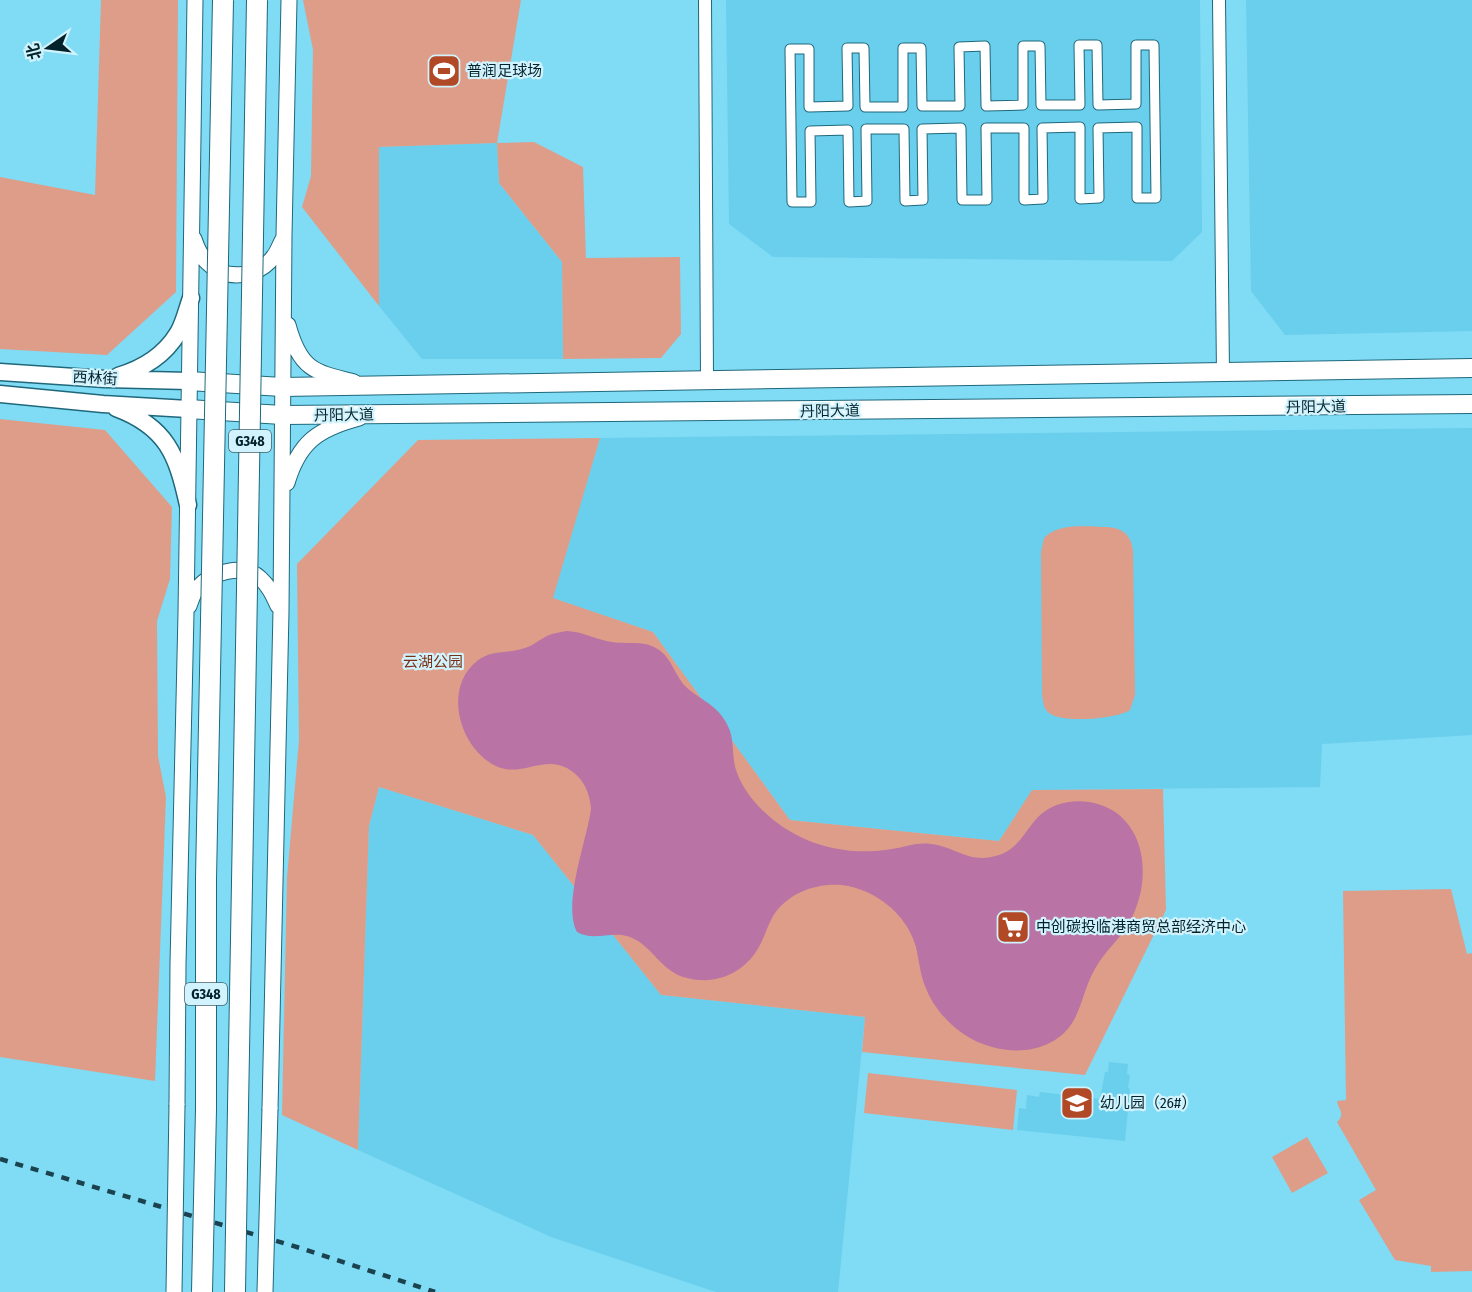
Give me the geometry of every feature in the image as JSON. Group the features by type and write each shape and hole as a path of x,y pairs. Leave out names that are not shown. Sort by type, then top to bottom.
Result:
{"highway":[{"name":"G348","path":"202,1292 206,1109 206,879 223,0"},
{"name":"G348","path":"235,1292 257,0"}],"main road":[{"path":"105,379 132,372 147,365 164,351 178,333 191,298"},
{"name":"丹阳大道","path":"189,381 282,387 1472,368"},
{"name":"西林街","path":"0,372 105,379 189,381"},
{"path":"1037,376 1038,409"},
{"path":"764,411 765,380"},
{"name":"西林街","path":"0,394 188,409"},
{"path":"104,404 124,411 164,438 182,476 188,505"},
{"name":"丹阳大道","path":"188,409 282,415 1472,404"}],"street":[{"path":"174,1292 178,964 193,236 195,0"},
{"path":"265,1292 281,611 282,387 289,0"},
{"path":"705,0 707,380"},
{"path":"1219,0 1223,373"},
{"path":"1079,45 1098,45 1098,105 1136,104 1136,45 1154,45 1156,198 1137,198 1137,127 1098,128 1099,198 1080,199 1080,127 1042,128 1043,199 1024,200 1024,128 986,128 987,200 962,200 961,128 922,129 923,201 905,201 904,129 866,129 867,201 849,202 848,130 810,131 811,201 792,202 790,49 809,49 809,107 848,106 847,48 864,48 865,107 903,107 903,48 921,48 922,106 960,106 959,47 985,46 986,106 1023,105 1023,46 1040,46 1041,105 1080,105 1079,45"},
{"path":"193,236 208,264 222,273 238,275 249,274 265,266 275,255 284,235"},
{"path":"284,292 294,346 306,363 320,373 369,386"},
{"path":"281,504 292,463 316,434 330,427 372,414"},
{"path":"186,613 196,589 222,573 235,570 244,570 259,576 270,589 281,611"}],"shaded area":[{"path":"726,0 1200,0 1202,232 1172,261 773,257 729,224"},
{"path":"1246,0 1472,0 1472,331 1285,335 1251,291"},
{"path":"497,143 499,183 562,262 563,359 422,359 379,306 379,147"},
{"path":"1472,428 1472,735 1322,744 1320,787 1033,790 999,841 790,820 653,632 552,598 600,438"},
{"path":"567,631 612,642 646,644 664,654 686,687 722,716 730,731 736,770 755,803 774,821 796,835 817,844 838,849 870,851 926,844 940,846 972,857 989,858 1006,852 1021,839 1038,817 1056,805 1066,802 1088,802 1109,808 1118,814 1136,837 1141,851 1143,866 1140,896 1129,923 1093,973 1078,1012 1068,1028 1050,1043 1028,1050 1004,1050 970,1038 943,1016 930,997 923,981 912,935 905,924 888,905 854,887 832,885 812,888 786,901 773,916 760,945 747,963 730,975 709,980 678,975 645,946 630,937 623,935 590,936 577,932 572,905 591,809 585,786 573,772 558,765 540,765 514,770 496,766 483,758 465,733 458,702 460,687 466,673 483,657 525,648 549,635"},
{"path":"379,787 533,835 661,995 865,1017 838,1292 716,1292 551,1237 358,1150 369,826"},
{"name":"幼儿园（26#）","path":"1109,1062 1128,1064 1127,1074 1130,1075 1128,1088 1130,1089 1125,1141 1017,1130 1019,1108 1026,1109 1027,1095 1039,1097 1040,1092 1100,1099"}],"green space":[{"path":"101,0 178,0 176,292 107,355 0,349 0,177 95,195"},
{"path":"303,0 521,0 497,143 379,147 379,306 302,207 311,176 313,50"},
{"path":"534,142 583,167 586,258 680,257 681,334 661,358 563,359 562,262 499,183 497,143"},
{"path":"0,419 105,430 172,507 170,579 157,621 158,756 166,797 155,1081 0,1057"},
{"name":"云湖公园","path":"600,438 553,598 653,632 790,820 999,841 1032,790 1163,789 1166,910 1085,1075 862,1052 865,1017 661,995 533,835 379,787 369,826 358,1150 282,1115 287,878 299,740 297,564 418,440"},
{"path":"1066,527 1108,527 1126,534 1133,551 1135,695 1130,710 1113,716 1075,719 1054,716 1045,708 1042,694 1041,552 1044,538"},
{"path":"1451,889 1467,954 1472,953 1472,1271 1431,1272 1431,1266 1395,1260 1359,1200 1376,1190 1337,1122 1341,1114 1337,1101 1346,1100 1343,891"},
{"path":"868,1073 1017,1090 1013,1130 864,1113"},
{"path":"1307,1137 1328,1173 1292,1193 1272,1157"}],"railway":[{"path":"0,1159 300,1248 435,1292"}],"place":[{"name":"普润足球场","path":"444,71"},
{"name":"中创碳投临港商贸总部经济中心","path":"1013,927"},
{"name":"幼儿园（26#）","path":"1077,1103"}]}
